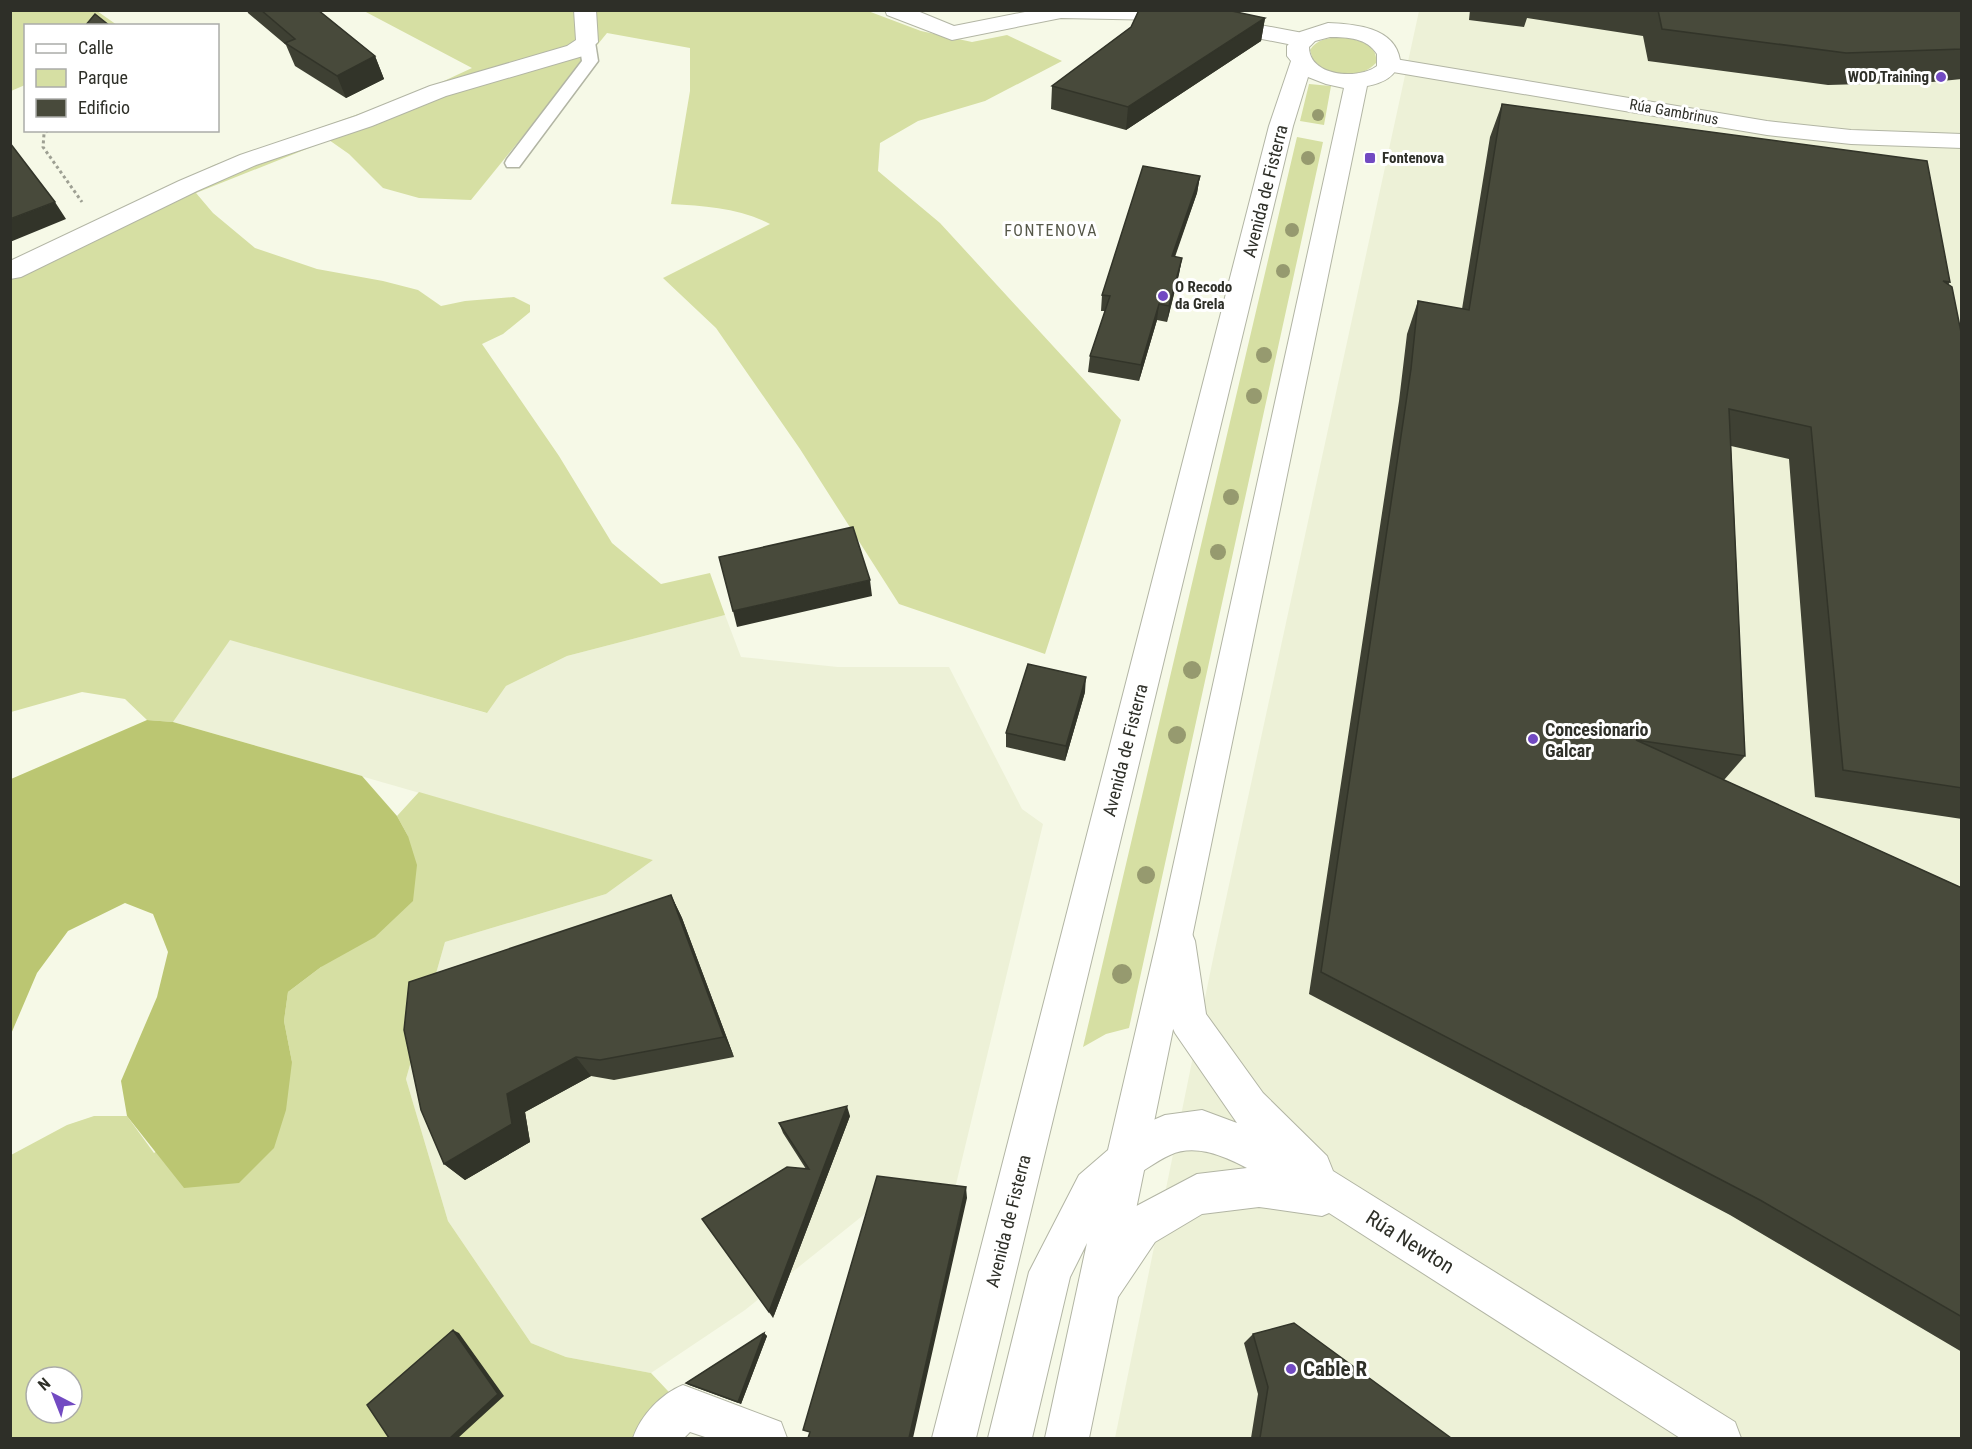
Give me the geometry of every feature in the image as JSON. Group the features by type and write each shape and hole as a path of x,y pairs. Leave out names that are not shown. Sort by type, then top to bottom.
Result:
{"main road":[{"path":"12,272 188,186 248,160 364,121 438,91 552,60 575,51 587,42 585,10"},
{"path":"895,10 952,33 1061,12 1164,14 1303,47 1321,76 1335,81 1356,82 1378,76 1387,70 1389,65 1389,53 1383,44 1363,34 1344,30 1315,33 1303,47"},
{"path":"952,33 975,10"},
{"name":"Avenida de Fisterra","path":"954,1438 1281,126 1313,10"},
{"path":"1363,34 1369,10"},
{"name":"Rúa Gambrinus","path":"1389,65 1767,128 1851,137 1962,141"},
{"path":"1067,1438 1356,82"},
{"path":"1176,935 1188,1020 1249,1107 1342,1198"},
{"path":"1010,1438 1050,1272 1093,1189 1125,1161 1165,1135 1202,1130 1244,1144 1342,1198"},
{"name":"Rúa Newton","path":"1099,1288 1140,1227 1197,1194 1259,1187 1342,1198 1719,1438"},
{"path":"655,1438 683,1407 765,1438"}],"lane":[{"path":"513,163 590,61 587,42"}],"path":[{"path":"46,132 43,147 57,170 104,228"}],"shaded area":[{"path":"1419,11 1961,11 1961,1438 1115,1438 1214,954"},
{"path":"725,615 741,657 838,667 949,667 1022,809 1043,824 951,1205 886,1197 745,1310 651,1373 566,1357 531,1343 448,1221 406,1079 445,942 606,894 653,860 173,722 230,639 486,713 506,686 567,656"}],"green space":[{"path":"11,11 97,11 116,24 24,24 24,85 11,91"},
{"path":"364,11 868,11 921,31 972,42 1007,35 1062,61 985,101 918,121 880,143 878,171 940,223 1121,420 1045,654 899,604 800,449 716,328 663,278 770,224 734,211 671,204 690,91 690,48 607,33 471,200 419,198 383,188 349,154 329,140 196,193 213,213 255,248 317,269 418,290 441,306 465,301 514,297 530,305 530,312 503,334 482,344 559,456 612,543 661,584 710,573 725,615 567,656 506,686 487,713 230,640 173,722 147,720 125,699 82,692 11,712 11,266 214,165 418,93 472,68"},
{"path":"1340,37 1365,43 1374,51 1376,63 1362,72 1346,75 1321,68 1314,63 1310,50 1316,43"},
{"path":"1309,84 1331,86 1324,125 1300,121"},
{"path":"1297,137 1323,142 1129,1028 1106,1034 1083,1047"},
{"path":"147,720 173,722 362,776 397,816 408,836 417,865 413,901 375,937 321,967 288,992 284,1021 292,1062 286,1110 274,1148 239,1183 184,1188 127,1116 121,1081 157,997 168,952 153,914 125,903 68,931 37,973 11,1034 11,779"},
{"path":"419,792 653,860 606,894 445,942 406,1079 448,1221 531,1343 566,1357 651,1373 683,1407 665,1438 11,1438 11,1155 67,1125 94,1116 127,1116 154,1153 292,1062 284,1021 288,992 321,967 408,836 397,816"}],"building":[{"path":"261,10 318,10 375,56 337,76 285,43 295,39"},
{"path":"1139,10 1227,10 1265,18 1128,107 1052,86 1131,27"},
{"path":"1658,10 1962,10 1962,49 1846,53 1662,29"},
{"path":"95,14 108,24 87,24"},
{"name":"Concesionario Galcar","path":"1502,104 1927,161 1950,282 1943,281 1952,287 1962,337 1962,788 1843,770 1811,427 1729,409 1745,756 1636,740 1962,888 1962,1317 1760,1200 1321,972 1411,369 1418,301 1469,310"},
{"path":"10,143 55,202 10,219"},
{"path":"1143,166 1200,176 1172,256 1182,258 1169,306 1159,304 1141,365 1090,356 1110,296 1102,295"},
{"path":"853,527 870,580 733,611 719,557"},
{"path":"1028,664 1086,677 1066,746 1006,733"},
{"path":"671,895 724,1037 600,1060 576,1057 507,1094 512,1124 444,1164 421,1110 404,1030 409,982"},
{"path":"847,1106 769,1312 702,1219 787,1167 809,1169 779,1123"},
{"path":"877,1176 966,1187 909,1438 808,1438 810,1432 803,1430"},
{"name":"Cable R","path":"1294,1323 1451,1438 1260,1438 1268,1387 1253,1334"},
{"path":"453,1330 498,1394 450,1438 389,1438 367,1405"},
{"path":"764,1333 738,1402 686,1383"}],"place":[{"name":"WOD Training","path":"1941,77"},
{"name":"Fontenova","path":"1370,158"},
{"name":"O Recodo da Grela","path":"1163,296"},
{"name":"Concesionario Galcar","path":"1533,739"},
{"name":"Cable R","path":"1291,1369"}],"district":[{"name":"FONTENOVA","path":"1051,230"}]}
